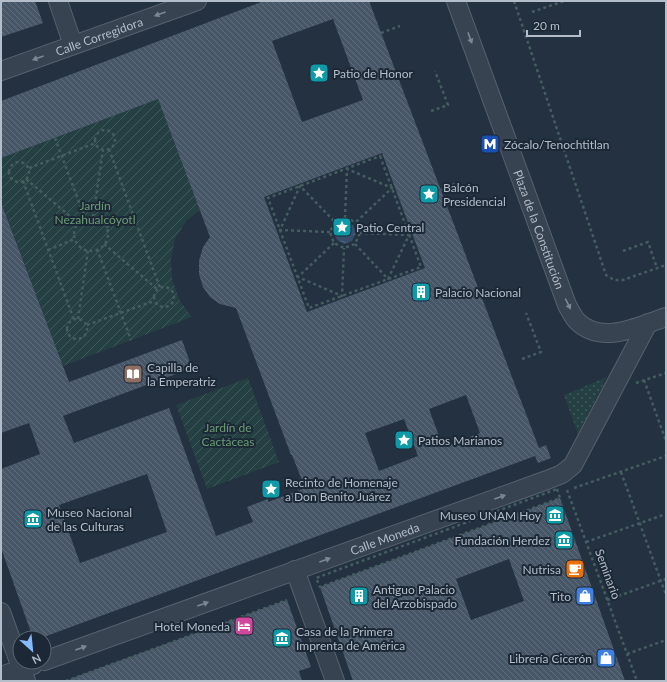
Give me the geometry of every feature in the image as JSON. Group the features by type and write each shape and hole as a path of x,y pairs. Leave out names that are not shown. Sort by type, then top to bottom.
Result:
{"street":[{"path":"58,1 73,45"},
{"name":"Calle Corregidora","path":"1,71 197,1"},
{"name":"Plaza de la Constitución","path":"456,1 567,305 577,320 588,329 602,334 621,333 666,317"},
{"name":"Calle Moneda","path":"52,658 562,474 573,465 648,323"},
{"path":"295,570 335,681"},
{"path":"1,612 23,675 1,676"}],"path":[{"path":"514,1 606,275 614,280 623,280 666,265"},
{"path":"532,12 564,1"},
{"path":"381,32 400,26"},
{"path":"431,112 448,105 435,71"},
{"path":"106,130 110,131 114,135 116,142 109,149 103,150 96,143 96,137 100,132 106,130"},
{"path":"55,138 85,218"},
{"path":"29,168 96,143"},
{"path":"109,149 159,288"},
{"path":"93,217 103,150"},
{"path":"380,156 400,206 421,267 309,308 298,277 285,249 280,230 268,198 346,169 380,156"},
{"path":"15,163 25,163 29,168 28,177 24,180 16,181 11,177 10,167 15,163"},
{"path":"346,169 392,188"},
{"path":"345,218 346,169"},
{"path":"24,180 78,223"},
{"path":"24,180 74,320"},
{"path":"441,190 457,183"},
{"path":"300,186 334,222"},
{"path":"280,230 300,186"},
{"path":"356,222 392,188"},
{"path":"93,217 100,220 106,227 108,233 102,247 88,250 82,248 75,239 74,229 78,223 85,218 93,217"},
{"path":"106,227 134,217"},
{"path":"345,218 356,222 360,233 355,244 344,248 334,243 330,232 334,222 345,218"},
{"path":"280,230 330,232"},
{"path":"360,233 409,235"},
{"path":"388,279 409,235"},
{"path":"48,250 75,239"},
{"path":"623,251 648,242 657,268"},
{"path":"298,277 334,243"},
{"path":"104,244 159,288"},
{"path":"355,244 388,279"},
{"path":"342,296 344,248"},
{"path":"97,249 131,340"},
{"path":"78,319 88,250"},
{"path":"298,277 342,296"},
{"path":"163,287 170,289 173,295 173,301 168,306 158,306 154,301 154,294 159,288 163,287"},
{"path":"87,325 154,301"},
{"path":"522,359 541,352 526,313"},
{"path":"78,319 87,325 86,335 80,338 73,338 69,334 68,327 71,321 74,320 78,319"},
{"path":"644,380 666,441"},
{"path":"568,491 666,456"},
{"path":"621,472 666,594"},
{"name":"Seminario","path":"562,474 637,681"},
{"path":"586,542 666,514"},
{"path":"607,600 666,579"},
{"path":"66,681 287,600"},
{"path":"627,654 666,640"}],"green space":[{"name":"Jardín Nezahualcóyotl","path":"158,99 200,210 186,221 175,239 171,259 172,279 180,301 192,317 63,366 1,201 1,158"},
{"path":"607,377 578,434 564,395"},
{"name":"Jardín de Cactáceas","path":"248,378 279,462 207,489 176,405"}],"water":[{"path":"345,221 353,225 356,233 352,241 344,244 337,240 333,232 337,225"}],"building":[{"path":"1,1 35,1 43,23 1,37"},
{"name":"Palacio Nacional","path":"264,1 369,1 539,448 546,445 551,458 538,463 535,456 52,634 52,630 30,630 1,548 1,469 40,454 29,423 1,433 2,205 69,382 182,340 192,368 63,416 74,443 169,408 216,536 253,522 247,507 268,499 268,502 305,488 291,455 236,308 220,304 210,297 203,287 199,274 199,261 203,247 210,237 158,99 1,158 1,101","holes":["333,19 363,100 302,122 272,41","382,153 425,268 307,312 264,197","466,395 480,433 443,447 429,409","404,419 418,456 379,471 365,433","147,474 167,532 80,563 59,505"]},
{"path":"560,498 625,681 353,681 320,587","holes":["509,559 524,601 471,620 456,579"]},
{"path":"287,600 311,667 299,671 302,681 70,681 70,679"}],"place":[{"name":"Patio de Honor","path":"319,73"},
{"name":"Zócalo/Tenochtitlan","path":"490,144"},
{"name":"Balcón Presidencial","path":"429,194"},
{"name":"Patio Central","path":"342,227"},
{"name":"Palacio Nacional","path":"421,292"},
{"name":"Capilla de la Emperatriz","path":"133,374"},
{"name":"Patios Marianos","path":"404,440"},
{"name":"Recinto de Homenaje a Don Benito Juárez","path":"271,489"},
{"name":"Museo UNAM Hoy","path":"555,515"},
{"name":"Museo Nacional de las Culturas","path":"33,519"},
{"name":"Fundación Herdez","path":"564,540"},
{"name":"Nutrisa","path":"575,569"},
{"name":"Antiguo Palacio del Arzobispado","path":"359,596"},
{"name":"Tito","path":"585,596"},
{"name":"Hotel Moneda","path":"244,626"},
{"name":"Casa de la Primera Imprenta de América","path":"282,638"},
{"name":"Librería Cicerón","path":"606,658"}]}
